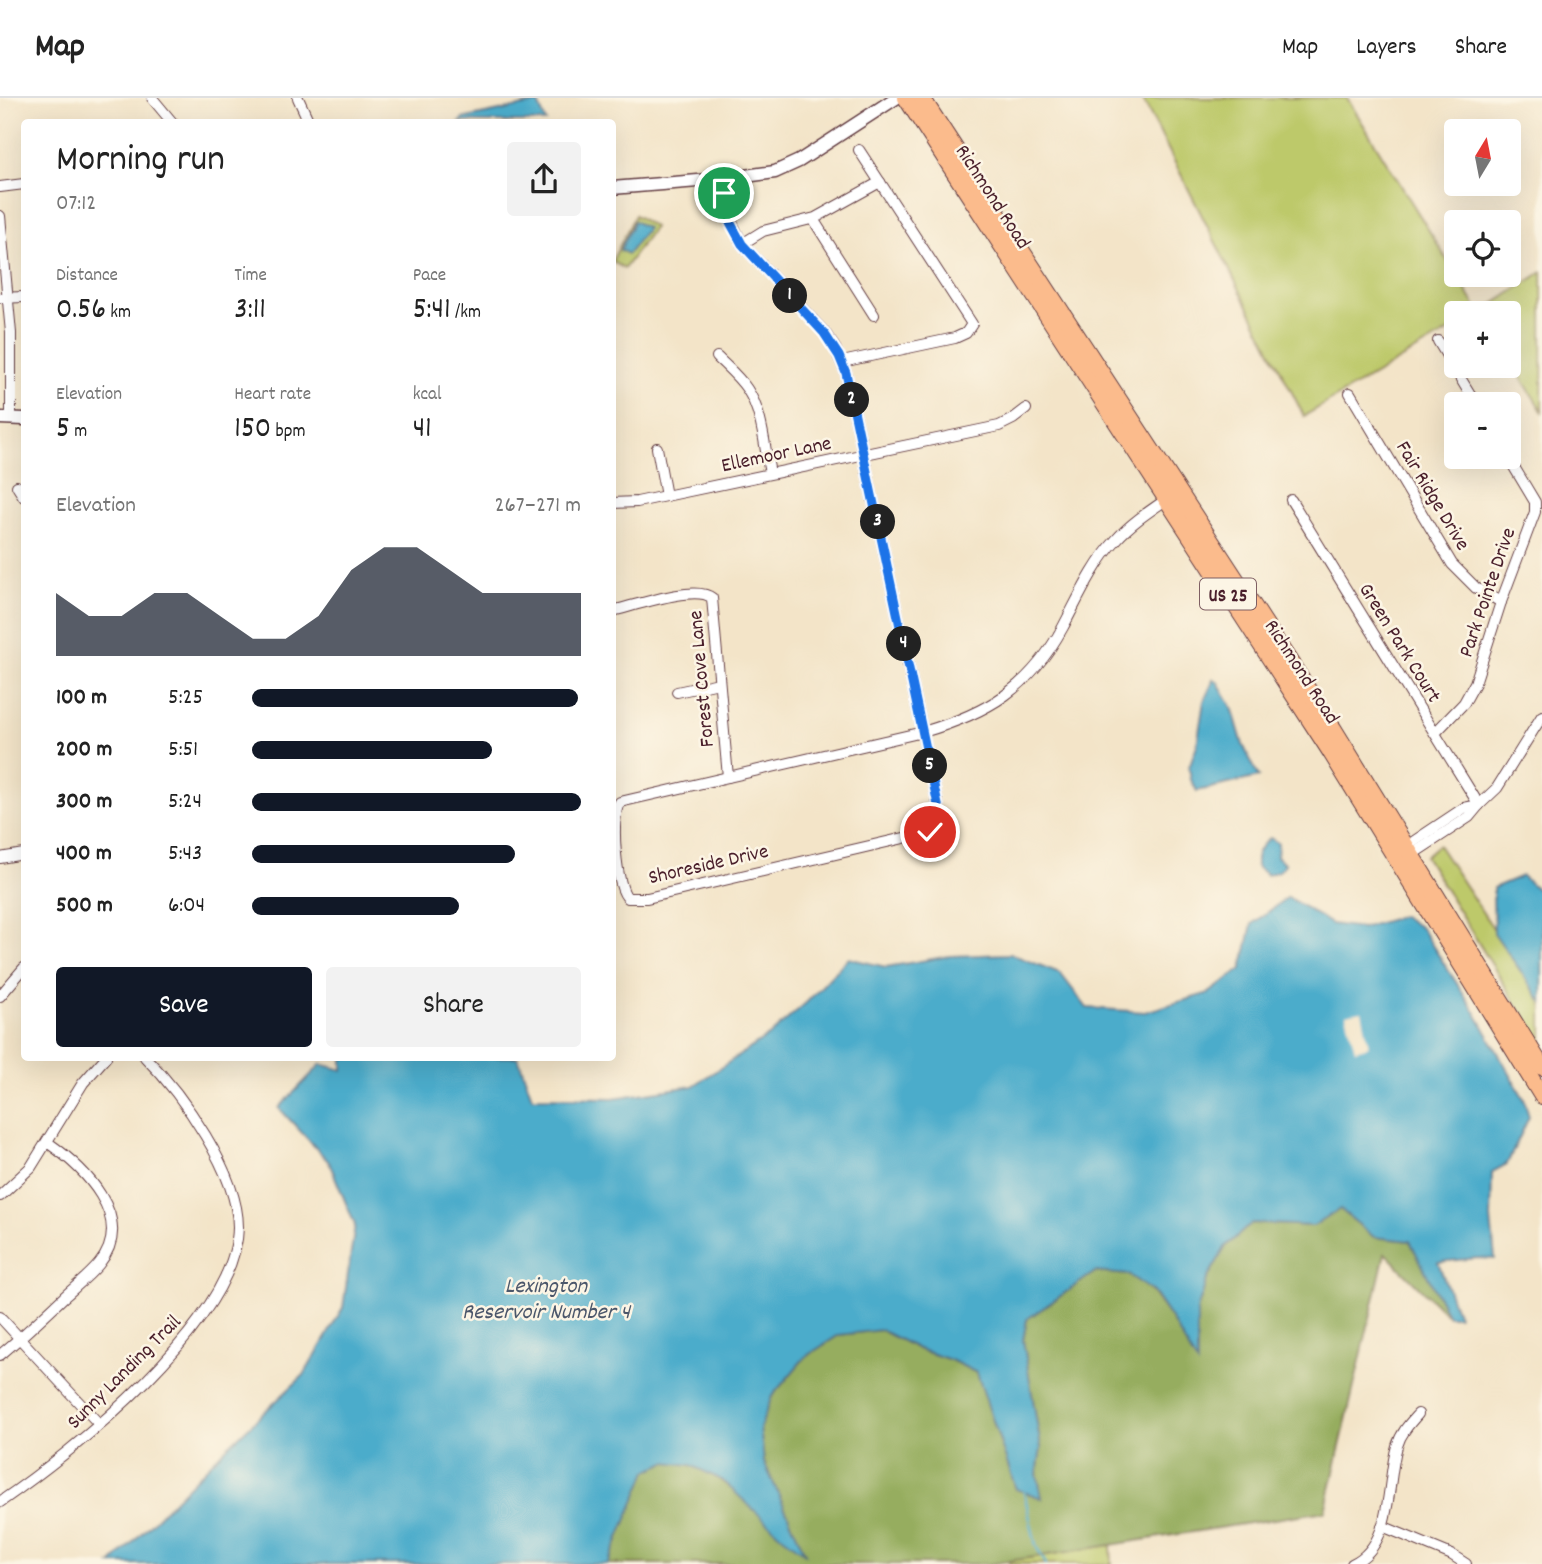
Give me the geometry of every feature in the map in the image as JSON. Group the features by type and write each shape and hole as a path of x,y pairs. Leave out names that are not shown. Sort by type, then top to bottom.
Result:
{"highway":[{"name":"Richmond Road","path":"906,98 1173,495"},
{"name":"Richmond Road","path":"922,98 1173,495 1542,1067"},
{"name":"Richmond Road","path":"1406,853 1542,1096"}],"street":[{"path":"152,98 170,119"},
{"path":"298,98 308,119"},
{"path":"616,188 759,175 787,167 897,98"},
{"path":"842,362 955,338 966,333 971,326 970,320 859,150"},
{"path":"723,179 727,212 742,244 824,333 842,362 923,732"},
{"path":"742,244 763,231 813,219 880,182"},
{"path":"0,187 21,184"},
{"path":"0,216 4,298 11,333 5,418"},
{"path":"813,219 874,315"},
{"path":"1438,341 1469,392"},
{"path":"717,357 751,397 760,423 770,474"},
{"name":"Fair Ridge Drive","path":"1350,393 1452,564 1476,588 1502,602"},
{"name":"Ellemoor Lane","path":"616,503 666,496 999,426 1026,409"},
{"path":"657,448 666,496"},
{"name":"Park Pointe Drive","path":"1435,733 1455,713 1475,683 1536,506 1515,469"},
{"path":"17,486 21,492"},
{"name":"Shoreside Drive","path":"616,812 618,804 623,800 923,732 969,717 995,703 1021,682 1055,641 1096,567 1115,541 1137,520 1173,495"},
{"name":"Green Park Court","path":"1291,500 1479,805"},
{"name":"Forest Cove Lane","path":"616,610 685,594 710,595 728,776"},
{"path":"677,692 719,683"},
{"path":"1406,853 1469,817 1502,782 1531,730 1542,716"},
{"name":"Shoreside Drive","path":"616,843 620,887 624,895 634,899 934,829 941,819 923,732"},
{"path":"0,858 21,854"},
{"path":"0,996 21,971"},
{"path":"0,1196 31,1167 83,1083 102,1061"},
{"name":"Sunny Landing Trail","path":"0,1502 62,1457 155,1372 190,1334 226,1276 235,1252 238,1226 231,1184 183,1101 148,1061"},
{"path":"0,1355 99,1264 110,1240 110,1216 102,1197 76,1165 47,1142"},
{"path":"0,1317 99,1424"},
{"path":"1352,1564 1359,1561 1372,1545 1382,1526 1397,1446 1403,1432 1418,1414"},
{"path":"1382,1526 1452,1555 1466,1564"}],"green space":[{"path":"1142,98 1347,98 1444,255 1444,287 1464,287 1473,301 1444,301 1444,334 1304,416"},
{"path":"635,215 654,227 624,269 616,264 616,253"},
{"path":"1542,272 1542,411 1521,377 1521,301 1498,301"},
{"path":"1438,845 1542,1002 1542,1046 1425,856"},
{"path":"1340,1209 1374,1237 1410,1241 1448,1316 1385,1253 1325,1511 990,1564 608,1564 647,1470 667,1462 686,1464 723,1482 804,1551 764,1462 760,1428 772,1396 805,1357 839,1335 881,1330 918,1349 951,1360 977,1373 1016,1489 1042,1498 1037,1474 1041,1448 1023,1340 1027,1319 1095,1272 1130,1275 1152,1292 1197,1362 1197,1310 1207,1279 1226,1246 1252,1223 1313,1226"},
{"path":"1111,1545 1112,1564 1010,1564 1008,1561"}],"water":[{"path":"538,103 545,119 462,119"},
{"path":"634,221 647,228 628,254 620,250"},
{"path":"1213,679 1217,681 1232,707 1243,745 1259,777 1197,791 1191,780 1189,767 1197,745 1204,701"},
{"path":"1270,838 1278,843 1277,856 1285,864 1279,871 1267,875 1257,867 1256,858 1261,847"},
{"path":"1522,876 1542,894 1542,1002 1494,933 1493,888"},
{"name":"Lexington Reservoir Number 4","path":"1288,897 1331,924 1362,928 1402,916 1421,928 1474,1010 1524,1099 1529,1117 1507,1164 1492,1172 1491,1219 1495,1259 1438,1262 1458,1316 1448,1316 1410,1241 1374,1237 1340,1209 1313,1226 1252,1223 1226,1246 1207,1279 1197,1310 1197,1364 1153,1292 1129,1275 1095,1272 1027,1319 1023,1340 1041,1448 1037,1474 1042,1498 1016,1489 977,1373 951,1360 918,1349 881,1330 839,1335 805,1357 772,1396 760,1428 764,1462 805,1553 783,1537 722,1480 691,1465 666,1462 647,1471 608,1564 111,1564 226,1448 304,1375 343,1308 355,1225 329,1162 279,1108 321,1064 343,1070 343,1061 519,1061 532,1097 613,1098 693,1086 770,1035 808,1001 848,958 886,967 950,956 1011,954 1060,973 1087,1008 1145,1012 1209,993 1242,969 1252,924"}],"pier":[{"path":"1362,1011 1369,1046 1355,1050 1346,1014"}],"waterway":[{"path":"1024,1492 1036,1546 1046,1564"}],"route":[{"path":"724,193 730,222 742,244 824,333 835,348 846,373 941,819 938,826 930,832"}]}
